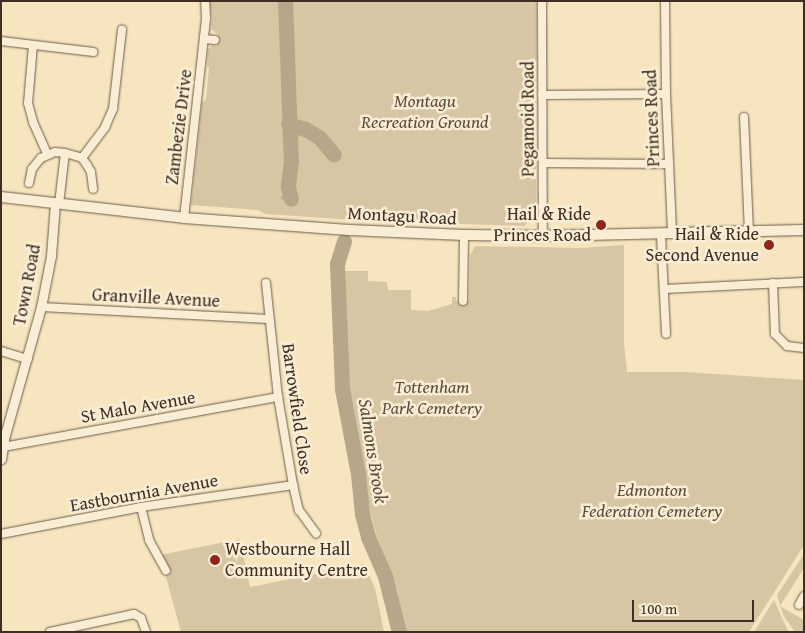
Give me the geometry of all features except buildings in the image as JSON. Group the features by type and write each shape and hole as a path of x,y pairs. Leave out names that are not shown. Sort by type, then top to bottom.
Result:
{"main road":[{"name":"Montagu Road","path":"1,197 184,218 349,230 464,235 543,236 804,230"}],"street":[{"name":"Zambezie Drive","path":"184,218 204,39 205,1"},
{"name":"Pegamoid Road","path":"542,1 543,236"},
{"name":"Princes Road","path":"665,1 668,164 672,234"},
{"path":"82,158 105,127 113,109 122,30"},
{"path":"204,39 215,40"},
{"path":"1,41 93,52"},
{"path":"33,45 28,103 33,122 48,154"},
{"path":"542,96 666,94"},
{"path":"744,117 749,232"},
{"path":"57,204 65,153"},
{"path":"29,183 32,169 48,154 65,153 82,158 92,172 93,189"},
{"path":"543,163 668,164"},
{"name":"Town Road","path":"1,459 3,435 28,359 41,307 51,256 57,204"},
{"path":"661,234 666,334"},
{"path":"463,301 464,235"},
{"path":"664,289 804,282"},
{"name":"Barrowfield Close","path":"266,283 278,397 293,484 299,510 316,533"},
{"path":"773,283 776,334 782,344 804,348"},
{"name":"Granville Avenue","path":"41,307 269,319"},
{"path":"1,351 28,359"},
{"name":"St Malo Avenue","path":"3,447 278,397"},
{"name":"Eastbournia Avenue","path":"1,534 141,508 293,484"},
{"path":"141,508 149,540 166,571"},
{"path":"798,605 804,596"},
{"path":"50,632 134,614 141,618 146,632"}],"green space":[{"name":"Montagu Recreation Ground","path":"209,1 537,1 536,207 533,217 524,226 369,221 265,214 258,210 191,205 202,102 206,100 209,67 207,67 208,49 213,45 217,46 218,35 211,29 212,18"},
{"name":"Edmonton Federation Cemetery","path":"624,245 624,344 627,372 685,372 804,380 804,545 749,632 406,632 397,591 377,537 367,501 362,501 360,473 345,390 339,271 368,271 368,281 387,282 388,290 411,290 411,310 428,311 452,304 452,297 456,297 456,301 469,301 470,256 475,246 581,248"},
{"path":"240,539 250,587 364,564 375,588 384,632 181,632 160,555"},
{"path":"804,554 804,568 780,606 777,595"},
{"path":"774,600 788,631 754,632"},
{"path":"780,606 804,620 804,632 795,632 783,615"}],"waterway":[{"name":"Salmons Brook","path":"285,1 291,161 288,187 291,199"},
{"name":"Salmons Brook","path":"288,124 305,129 319,137 334,155"},
{"path":"282,198 288,187"},
{"name":"Salmons Brook","path":"344,241 337,264 342,389 358,474 362,514 368,537 385,576 399,632"}],"place":[{"name":"Hail & Ride Princes Road","path":"601,225"},
{"name":"Hail & Ride Second Avenue","path":"769,245"},
{"name":"Westbourne Hall Community Centre","path":"215,560"}],"park label":[{"name":"Tottenham Park Cemetery","path":"432,398"}]}
